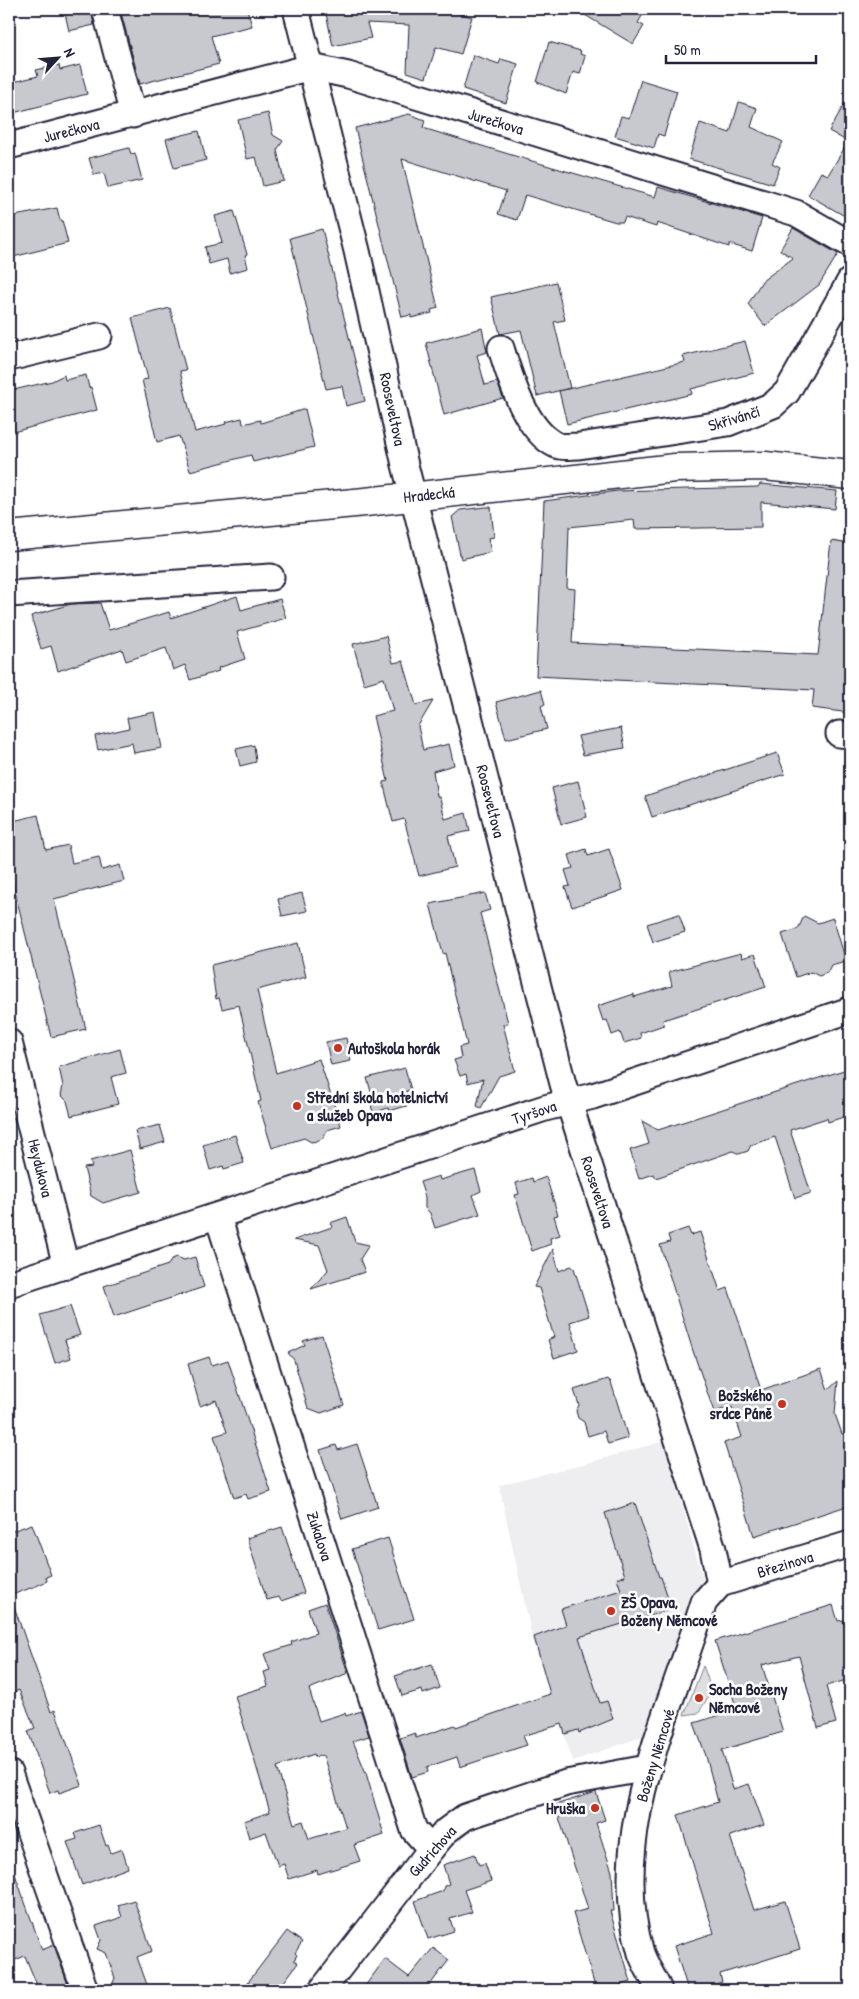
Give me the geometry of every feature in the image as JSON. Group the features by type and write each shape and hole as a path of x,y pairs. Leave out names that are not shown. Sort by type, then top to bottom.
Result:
{"main road":[{"name":"Hradecká","path":"9,536 634,472 719,466 765,466 850,475"}],"street":[{"path":"105,9 133,115"},
{"name":"Rooseveltova","path":"296,9 357,251 413,496 568,1100 713,1549 720,1584"},
{"name":"Jurečkova","path":"9,146 311,68 348,75 796,213 850,244"},
{"name":"Skřivánčí","path":"501,348 524,409 542,435 557,446 579,446 728,423 773,405 786,392 850,281"},
{"path":"9,358 99,336"},
{"path":"9,594 271,577"},
{"name":"Tyršova","path":"9,1284 218,1217 568,1100 593,1096 850,1010"},
{"name":"Heydukova","path":"9,1042 66,1266"},
{"name":"Zukalova","path":"218,1217 414,1830 431,1849"},
{"name":"Březinova","path":"720,1584 850,1544"},
{"name":"Boženy Němcové","path":"660,1990 641,1953 633,1906 632,1872 635,1827 648,1768 704,1602 720,1584"},
{"name":"Gudrichova","path":"322,1990 431,1849 446,1831 465,1817 566,1783 648,1768"},
{"path":"9,1773 85,1990"}],"shaded area":[{"name":"ZŠ Opava, Boženy Němcové","path":"664,1441 705,1586 653,1733 573,1761 532,1637 499,1485"},
{"path":"703,1666 709,1686 708,1696 698,1713 684,1715"}],"building":[{"path":"64,9 91,9 94,25 69,31"},
{"path":"120,9 247,9 252,26 211,36 219,64 140,84"},
{"path":"325,9 444,9 472,17 461,54 436,47 426,78 407,72 409,25 367,23 371,38 333,46"},
{"path":"575,9 646,9 638,23 644,26 633,44"},
{"path":"549,42 581,51 580,54 585,56 580,74 573,72 566,94 537,82"},
{"path":"473,55 499,64 501,59 518,64 506,103 463,89"},
{"path":"59,65 60,70 80,65 87,94 9,114 9,83 38,76 36,70"},
{"path":"641,80 677,91 664,136 658,134 654,148 615,136 621,116 629,118"},
{"path":"850,94 850,219 808,195 821,172 828,175 848,142 829,131"},
{"path":"739,102 757,108 751,127 783,142 772,163 780,167 773,184 689,159 700,123 730,133"},
{"path":"268,113 273,135 283,141 277,150 284,181 263,186 256,157 247,159 238,120"},
{"path":"409,114 425,120 423,128 515,156 655,197 658,187 762,218 752,251 729,244 729,247 657,223 656,227 625,217 623,222 616,222 525,195 517,220 498,214 506,191 402,159 438,308 431,310 432,313 411,318 411,315 402,317 355,128"},
{"path":"199,131 206,160 174,168 166,139"},
{"path":"129,148 131,154 135,153 142,180 108,188 104,173 94,175 89,158"},
{"path":"57,208 68,243 9,258 9,217"},
{"path":"234,211 247,254 245,255 248,268 230,273 227,259 209,264 205,247 222,243 215,216"},
{"path":"793,228 838,254 819,285 765,326 748,304 762,281 793,258 780,250"},
{"path":"322,229 365,401 346,406 342,386 326,389 290,238"},
{"path":"556,282 565,320 554,322 570,388 537,396 521,330 500,334 491,297"},
{"path":"170,308 186,370 180,371 195,432 242,418 243,424 260,420 261,423 305,409 314,447 253,462 251,455 190,471 179,436 157,442 142,380 148,379 132,318"},
{"path":"482,328 487,352 477,355 485,385 497,382 503,398 444,415 426,343"},
{"path":"745,341 754,373 691,389 692,394 567,424 559,391 685,362 683,356"},
{"path":"64,375 65,380 86,375 97,410 9,433 9,391 52,381"},
{"path":"760,484 837,491 835,509 761,502 761,527 635,529 634,520 569,527 567,588 575,589 572,643 818,655 831,541 850,544 850,713 812,708 814,690 536,676 544,501 617,491 758,487"},
{"path":"491,507 494,537 488,538 491,552 461,559 452,517 460,510"},
{"path":"237,596 241,610 280,599 286,618 237,632 245,659 218,668 219,671 190,680 185,665 173,670 166,648 126,661 122,649 58,671 51,646 41,649 31,616 71,604 100,603 109,630 169,612 171,618"},
{"path":"386,636 393,663 403,661 416,705 433,701 418,726 423,750 449,744 454,765 433,771 437,796 440,798 445,819 466,813 470,831 448,836 455,867 419,876 404,819 393,822 383,782 388,781 373,716 393,711 384,678 364,684 353,644"},
{"path":"541,690 545,704 541,706 547,729 506,739 496,702"},
{"path":"155,712 162,748 134,753 132,743 98,750 95,736 129,728 127,718"},
{"path":"621,728 625,748 583,755 578,736"},
{"path":"254,745 256,762 240,766 236,749"},
{"path":"777,753 785,774 652,817 645,796"},
{"path":"578,781 587,817 561,824 552,788"},
{"path":"38,815 46,850 68,845 72,863 99,857 102,870 120,865 124,881 54,899 86,1029 51,1037 9,868 9,822"},
{"path":"586,849 588,856 609,849 623,890 572,907 565,887 570,886 565,870 573,868 569,855"},
{"path":"302,893 307,911 282,916 278,899"},
{"path":"485,893 490,910 480,913 508,1023 503,1024 515,1071 499,1076 481,1108 477,1106 483,1079 468,1083 466,1074 460,1076 454,1060 461,1058 459,1047 467,1045 445,953 443,954 430,904"},
{"path":"679,914 685,932 653,942 647,924"},
{"path":"804,916 818,923 833,918 846,961 831,965 827,973 819,976 811,972 796,977 782,934 798,929"},
{"path":"298,943 306,977 257,990 276,1073 319,1059 341,1126 327,1130 323,1138 317,1141 311,1142 304,1138 272,1148 258,1102 261,1101 239,1005 222,1009 219,998 216,999 211,965"},
{"path":"741,953 742,958 755,954 766,987 663,1020 664,1025 640,1033 641,1038 624,1043 620,1032 612,1035 607,1020 603,1021 598,1006 634,994 634,997 672,986 669,972"},
{"name":"Autoškola horák","path":"346,1038 351,1061 331,1065 326,1042"},
{"path":"120,1049 126,1073 111,1077 118,1104 71,1116 67,1101 61,1095 63,1086 59,1067"},
{"path":"405,1068 411,1090 406,1091 410,1105 389,1111 388,1108 373,1113 369,1096 372,1095 367,1078"},
{"path":"850,1068 850,1115 828,1122 827,1118 790,1130 811,1193 795,1198 775,1137 751,1145 748,1151 739,1154 733,1151 656,1178 654,1174 639,1179 630,1150 649,1144 642,1121 658,1130"},
{"path":"160,1125 165,1142 140,1149 135,1131"},
{"path":"235,1135 244,1163 224,1169 223,1166 210,1170 203,1145"},
{"path":"130,1150 141,1192 103,1203 91,1196 84,1168 92,1167 90,1161"},
{"path":"475,1170 481,1191 473,1195 480,1214 435,1228 430,1213 425,1208 425,1197 420,1182 439,1176 440,1180"},
{"path":"546,1177 558,1215 554,1216 560,1235 550,1238 551,1244 532,1251 515,1195 519,1194 516,1183 532,1178 533,1182"},
{"path":"347,1217 355,1242 369,1245 360,1259 365,1272 311,1289 328,1270 319,1245 294,1240 332,1227 330,1223"},
{"path":"688,1228 691,1235 700,1232 720,1291 728,1288 761,1390 821,1369 828,1390 838,1381 835,1414 842,1434 850,1432 850,1505 754,1536 724,1443 742,1437 732,1407 714,1412 660,1245 670,1242 668,1235"},
{"path":"553,1249 559,1271 571,1266 574,1268 589,1316 570,1322 578,1350 554,1358 548,1340 554,1337 539,1288 534,1287"},
{"path":"177,1257 184,1260 195,1257 204,1287 114,1317 104,1286 168,1265 172,1259"},
{"path":"70,1306 80,1335 65,1340 71,1358 55,1363 40,1315"},
{"path":"322,1335 344,1405 321,1413 308,1408 294,1360 288,1353 305,1345 303,1341"},
{"path":"209,1357 212,1365 228,1360 271,1492 248,1499 246,1494 234,1498 214,1436 227,1432 216,1400 200,1406 188,1364"},
{"path":"608,1379 611,1382 628,1438 608,1444 604,1431 588,1436 584,1422 578,1418 576,1411 579,1405 574,1390"},
{"path":"357,1444 378,1507 342,1519 320,1450 336,1445 338,1450"},
{"path":"635,1503 659,1577 661,1577 672,1609 579,1637 600,1703 607,1701 613,1719 579,1733 578,1730 565,1734 562,1724 523,1736 527,1745 460,1767 457,1757 427,1767 428,1772 412,1777 400,1738 415,1733 416,1738 455,1725 456,1727 550,1694 534,1637 566,1625 561,1609 621,1590 617,1578 625,1576 605,1513"},
{"path":"32,1524 51,1575 46,1577 47,1581 9,1596 9,1532"},
{"path":"282,1527 304,1593 281,1601 279,1597 267,1600 247,1538"},
{"path":"388,1538 414,1619 378,1630 352,1549"},
{"path":"11,1598 51,1712 55,1710 82,1785 59,1793 58,1790 50,1793 28,1731 35,1728 19,1690 14,1692 9,1684 9,1599"},
{"path":"325,1603 348,1673 309,1689 319,1721 345,1713 346,1716 361,1711 369,1736 353,1741 366,1773 384,1835 354,1845 360,1861 318,1874 317,1870 289,1879 284,1864 278,1866 266,1832 249,1838 244,1821 270,1812 235,1696 268,1686 264,1672 270,1670 264,1654 292,1645 291,1642 316,1633 308,1609","holes":["314,1754 315,1757 323,1755 346,1828 309,1839 303,1821 294,1824 277,1767"]},
{"path":"833,1605 838,1621 843,1620 850,1644 850,1679 826,1686 836,1723 818,1728 799,1656 762,1665 783,1732 722,1750 733,1789 749,1784 764,1825 730,1836 754,1910 785,1901 800,1949 720,1974 722,1982 696,1990 688,1990 674,1946 714,1933 678,1815 718,1802 706,1756 694,1723 737,1710 715,1641"},
{"path":"432,1664 440,1688 423,1694 422,1690 402,1696 395,1676"},
{"path":"596,1792 605,1820 596,1823 612,1872 614,1911 610,1911 631,1982 603,1990 596,1990 573,1913 588,1909 555,1805"},
{"path":"99,1825 106,1846 108,1845 111,1853 122,1849 128,1868 82,1885 67,1842 77,1839 75,1833"},
{"path":"475,1854 479,1865 485,1863 491,1881 464,1890 472,1912 450,1919 454,1931 428,1939 415,1901 443,1891 444,1886 449,1884 443,1865"},
{"path":"11,1863 42,1950 54,1945 69,1988 39,1990 25,1956 15,1960 9,1942 9,1864"},
{"path":"134,1900 152,1951 137,1957 149,1990 110,1990 115,1978 106,1953 97,1949 101,1940 96,1926 122,1917 118,1905"},
{"path":"287,1931 302,1942 295,1953 297,1955 294,1960 298,1963 278,1990 242,1990"},
{"path":"433,1948 449,1960 426,1990 362,1990 385,1959 409,1977"}],"place":[{"name":"Autoškola horák","path":"338,1048"},
{"name":"Střední škola hotelnictví a služeb Opava","path":"297,1106"},
{"name":"Božského srdce Páně","path":"782,1404"},
{"name":"ZŠ Opava, Boženy Němcové","path":"611,1611"},
{"name":"Socha Boženy Němcové","path":"699,1698"},
{"name":"Hruška","path":"595,1808"}]}
